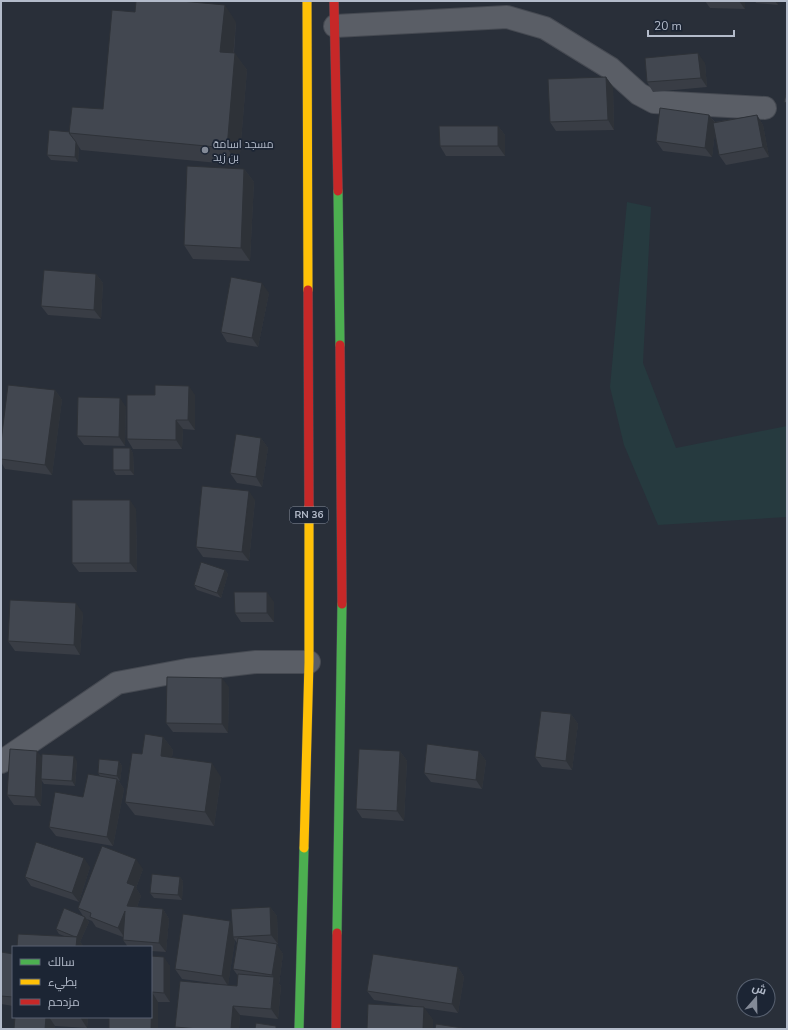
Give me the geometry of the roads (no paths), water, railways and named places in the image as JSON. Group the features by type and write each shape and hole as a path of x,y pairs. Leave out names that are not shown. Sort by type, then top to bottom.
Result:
{"main road":[{"name":"RN 36","path":"299,1029 309,662 312,102 307,1"},
{"name":"RN 36","path":"334,1 335,26 333,101 342,586 336,1029"}],"street":[{"path":"335,26 507,17 545,28 610,68 639,94 654,102 765,108"},
{"path":"2,765 117,683 187,670 256,662 309,662"}],"place":[{"name":"مسجد اسامة بن زيد","path":"205,150"}]}
